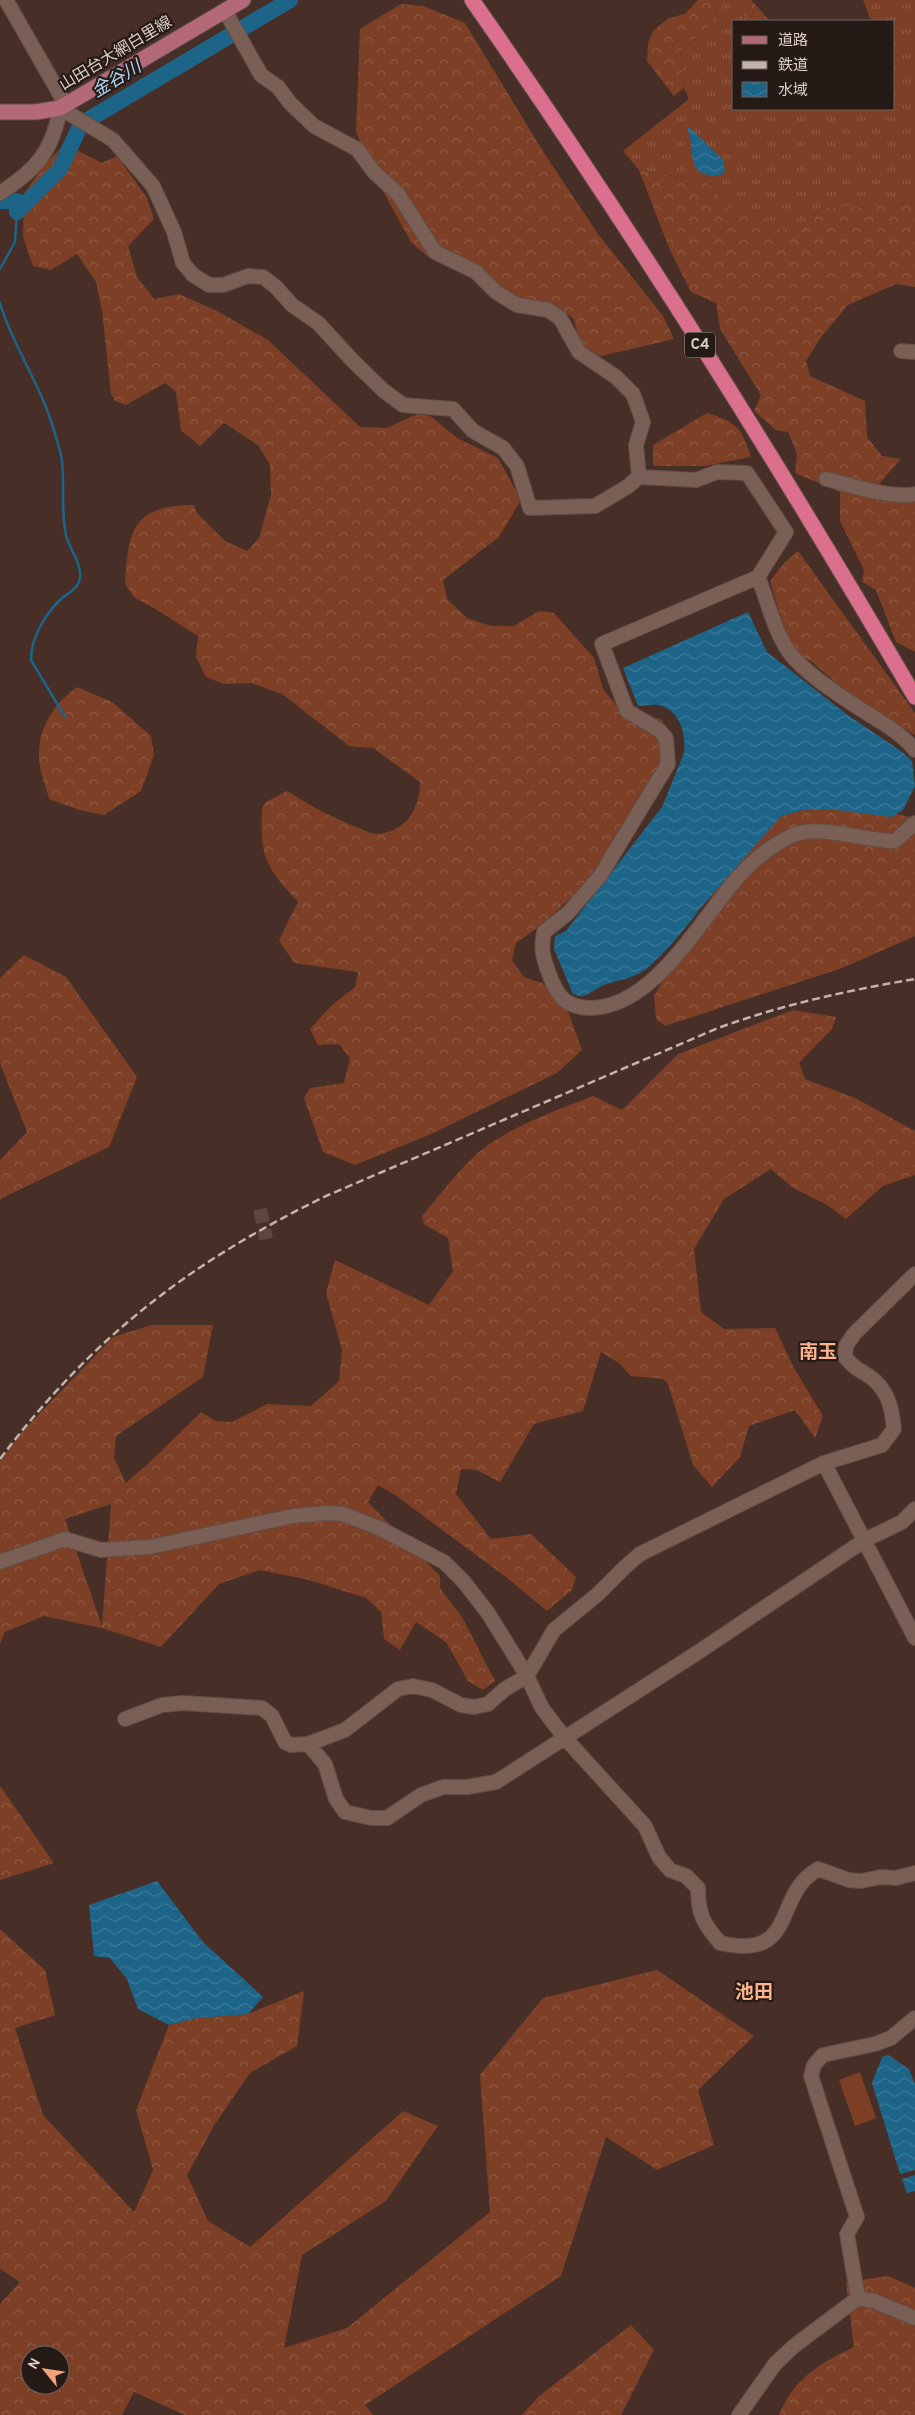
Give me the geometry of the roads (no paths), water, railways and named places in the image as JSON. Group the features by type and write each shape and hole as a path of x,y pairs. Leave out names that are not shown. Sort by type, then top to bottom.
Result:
{"highway":[{"name":"C4","path":"472,0 604,194 783,475 915,698"}],"main road":[{"name":"山田台大網白里線","path":"0,112 36,112 63,106 242,0"}],"street":[{"path":"6,0 63,106 113,140 153,186 174,232 183,263 193,276 208,285 223,285 248,276 263,278 276,287 292,305 318,322 360,367 403,406 453,410 473,431 503,448 517,466 530,508 595,506 627,487 639,477 696,480 717,472 747,474 786,532 758,577 602,644 627,711 659,730 666,738 668,764 600,876 568,913 544,932 541,949 555,990 562,1000 573,1007 609,1006 624,999 657,977 674,959 718,900 741,874 764,854 790,836 821,831 879,841 895,841 915,823"},
{"path":"225,10 261,75 278,87 314,126 357,149 374,172 398,194 435,252 476,272 496,292 517,305 548,310 560,318 579,352 616,377 633,394 643,422 636,446 639,477"},
{"path":"0,193 21,180 36,166 51,143 63,106"},
{"path":"901,351 915,352"},
{"path":"826,480 887,493 915,494"},
{"path":"758,577 781,637 792,656 839,696 893,730 909,742 915,750"},
{"path":"125,1719 162,1705 183,1703 262,1708 272,1716 285,1742 308,1744 345,1730 398,1690 413,1686 432,1690 461,1705 474,1707 488,1704 505,1689 527,1676 554,1630 598,1594 640,1554 824,1463 882,1445 894,1428 892,1407 883,1390 870,1377 854,1368 845,1357 846,1346 854,1334 915,1274"},
{"path":"824,1463 915,1638"},
{"path":"308,1744 325,1764 336,1798 345,1812 370,1818 387,1818 422,1795 443,1787 467,1787 496,1782 700,1651 865,1540 902,1522 915,1510"},
{"path":"0,1562 65,1539 101,1550 150,1546 293,1516 327,1512 343,1514 379,1528 444,1562 488,1613 527,1676 542,1708 564,1737 645,1826 659,1857 670,1870 686,1876 698,1888 698,1908 708,1929 720,1943 753,1947 765,1943 779,1926 802,1883 818,1869 849,1880 861,1881 881,1877 896,1878 915,1874"},
{"path":"858,2298 847,2234 857,2217 810,2076 814,2065 823,2055 875,2044 892,2038 915,2018"},
{"path":"739,2415 775,2364 794,2346 858,2298 874,2301 915,2318"}],"water":[{"path":"687,128 690,128 723,160 725,171 721,175 701,173 696,168"},
{"path":"748,612 767,652 849,716 901,751 912,761 915,786 903,810 892,817 837,810 803,810 781,816 698,911 671,945 646,969 631,977 604,985 586,995 578,996 573,994 554,949 555,936 566,931 662,807 684,753 683,732 678,719 668,709 660,705 638,706 623,668"},
{"path":"157,1881 203,1942 263,1997 248,2014 197,2018 169,2025 138,2009 127,1979 110,1958 94,1956 89,1905"},
{"path":"888,2055 909,2069 915,2084 915,2170 900,2174 872,2083 882,2057"},
{"path":"915,2175 915,2191 907,2193 902,2179"}],"waterway":[{"name":"金谷川","path":"17,212 60,169 81,124 290,0"},
{"name":"金谷川","path":"0,201 17,201 17,212"},
{"path":"0,269 15,242 17,212"},
{"path":"0,303 11,333 45,404 56,436 61,455 63,475 64,525 80,572 77,585 49,612 40,627 33,643 31,660 65,717"}],"tunnel":[{"path":"260,1209 266,1239"}],"railway":[{"path":"0,1459 70,1376 107,1340 187,1276 277,1221 326,1196 718,1028 815,999 915,979"}],"district":[{"name":"南玉","path":"818,1353"},
{"name":"池田","path":"754,1993"}]}
